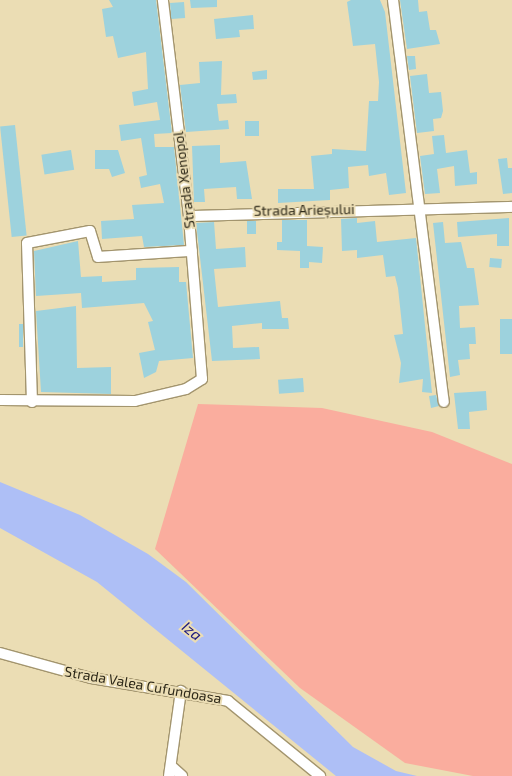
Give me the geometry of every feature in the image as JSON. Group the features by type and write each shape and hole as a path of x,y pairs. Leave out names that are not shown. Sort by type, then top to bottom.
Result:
{"street":[{"name":"Strada Xenopol","path":"32,402 135,401 169,393 202,379 204,361 163,0"},
{"path":"393,0 444,402"},
{"name":"Strada Arieșului","path":"189,216 512,207"},
{"path":"0,400 32,402 26,244 90,231 98,257 192,251"},
{"name":"Strada Valea Cufundoasa","path":"0,653 91,678 208,694 244,709 320,776"},
{"path":"181,690 170,771 182,776"}],"shaded area":[{"path":"198,404 322,408 432,432 512,464 512,776 473,776 405,763 300,688 155,549"}],"water":[{"name":"Iza","path":"0,482 80,515 148,554 186,582 353,747 396,771 417,776 336,776 97,582 0,528"}],"building":[{"path":"109,0 156,0 172,133 154,134 155,147 174,147 184,245 144,247 142,236 102,239 101,221 134,219 132,205 164,203 160,184 141,188 139,177 147,175 141,138 121,141 119,125 160,120 157,102 134,106 132,92 148,89 146,52 118,58 113,36 106,37 102,9 113,7"},
{"path":"190,0 217,0 217,7 191,8"},
{"path":"351,0 380,0 385,12 406,193 389,195 386,173 369,176 368,165 348,167 349,188 330,190 330,200 278,203 278,189 314,189 311,156 332,154 332,149 366,151 369,101 378,101 379,82 375,44 353,46 347,2"},
{"path":"400,0 418,0 419,12 427,11 430,30 436,30 440,44 407,49"},
{"path":"184,2 185,18 171,19 170,3"},
{"path":"253,15 254,29 239,30 240,37 216,39 214,19"},
{"path":"407,56 415,56 416,69 409,70"},
{"path":"222,61 221,95 236,94 237,103 217,104 219,121 228,120 229,129 186,132 180,85 200,83 199,62"},
{"path":"267,70 267,79 253,80 252,72"},
{"path":"427,74 429,93 441,92 443,111 441,118 433,119 434,131 417,133 410,76"},
{"path":"245,121 259,121 259,136 245,136"},
{"path":"15,125 27,235 12,237 0,127"},
{"path":"444,135 446,153 467,150 470,173 477,172 477,184 455,186 454,166 437,169 440,193 425,194 420,156 434,154 432,136"},
{"path":"220,145 220,163 246,161 252,199 237,199 236,187 204,189 205,202 194,202 192,146"},
{"path":"71,150 74,170 44,174 41,155"},
{"path":"95,150 118,150 125,173 112,177 109,169 95,169"},
{"path":"507,158 508,168 512,168 512,193 503,194 498,159"},
{"path":"357,218 357,223 375,221 377,242 416,238 432,393 422,392 423,379 399,383 401,363 394,335 403,334 398,288 395,276 386,277 383,255 357,258 357,250 342,251 341,219"},
{"path":"509,218 509,246 497,246 497,234 458,237 457,222"},
{"path":"282,220 307,220 307,246 323,247 322,263 309,262 309,268 300,268 300,251 277,250 277,242 282,242"},
{"path":"247,221 256,221 256,234 247,234"},
{"path":"214,222 216,249 245,247 246,267 214,269 218,307 280,301 282,318 288,318 289,329 262,329 262,323 232,326 233,348 259,347 260,359 212,361 196,223"},
{"path":"443,222 445,243 461,242 467,268 474,268 479,305 459,306 460,328 475,327 476,344 469,344 470,359 458,360 460,375 450,377 433,223"},
{"path":"78,241 81,277 102,276 102,282 136,280 136,268 179,267 179,282 186,282 193,358 159,361 156,372 144,378 139,353 155,350 148,322 153,321 144,303 82,308 81,293 36,296 34,251"},
{"path":"490,258 502,259 501,268 489,267"},
{"path":"76,306 77,368 111,367 111,394 41,392 36,311"},
{"path":"500,319 512,319 512,354 500,354"},
{"path":"19,324 23,324 23,347 19,347"},
{"path":"303,378 304,392 279,394 278,380"},
{"path":"486,391 487,410 469,412 470,429 458,429 454,393"},
{"path":"436,395 439,406 431,408 429,396"}]}
